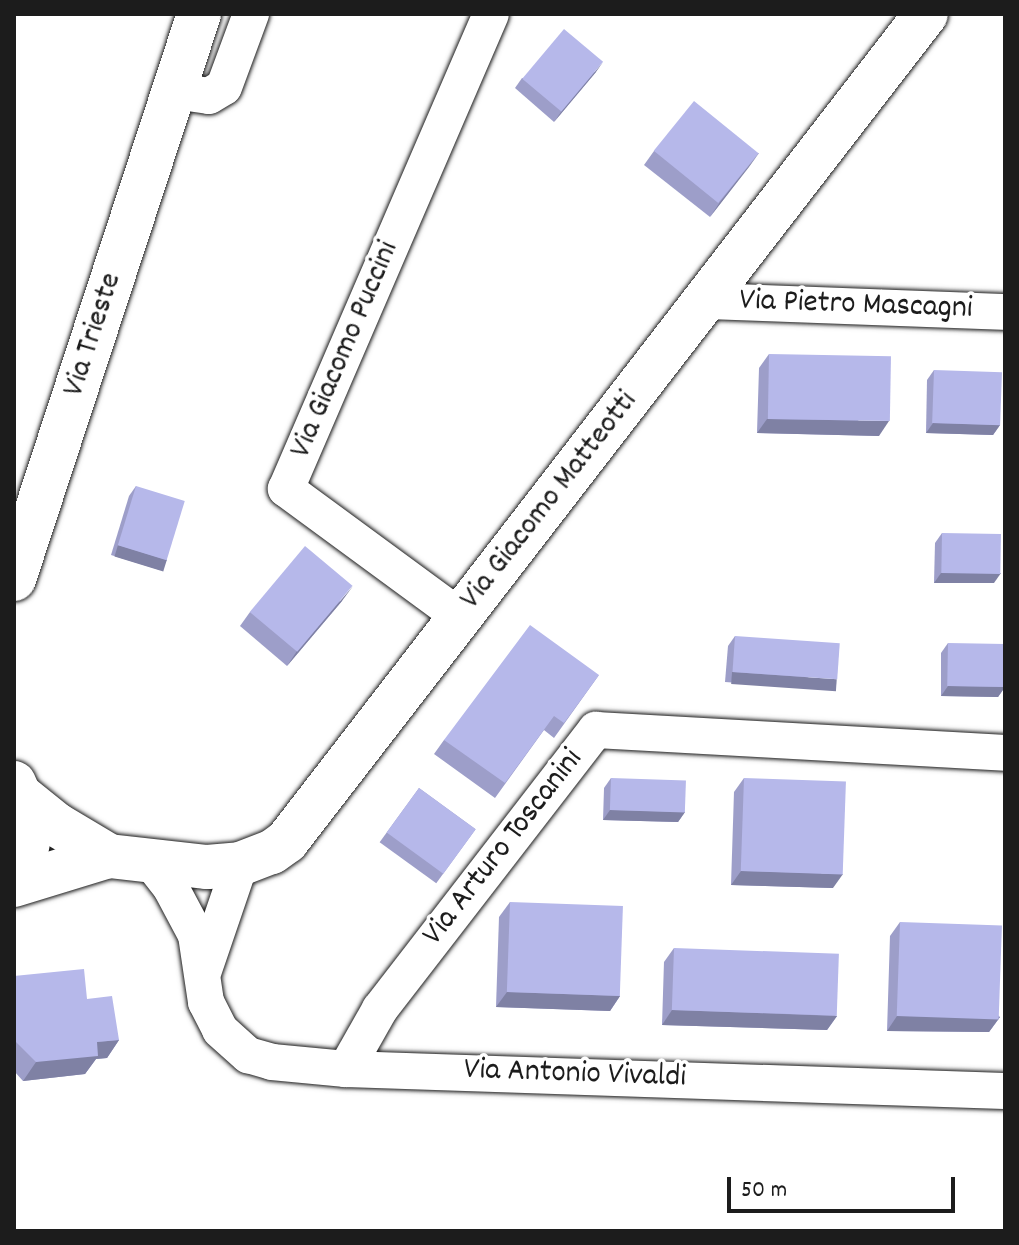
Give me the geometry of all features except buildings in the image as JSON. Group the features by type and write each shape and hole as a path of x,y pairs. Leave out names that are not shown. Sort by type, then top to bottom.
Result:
{"street":[{"name":"Via Trieste","path":"14,579 199,14"},
{"path":"174,91 209,96 224,87 251,14"},
{"name":"Via Giacomo Puccini","path":"459,616 286,489 491,14"},
{"name":"Via Giacomo Matteotti","path":"129,858 207,867 240,864 272,852 287,841 926,14"},
{"name":"Via Pietro Mascagni","path":"706,301 1005,312"},
{"name":"Via Arturo Toscanini","path":"346,1069 380,1009 596,730 1005,753"},
{"path":"18,790 57,825 129,858"},
{"path":"14,883 24,863 29,837 18,790"},
{"path":"14,883 57,869 129,858"},
{"name":"Via Antonio Vivaldi","path":"129,858 171,888 196,935 204,970 206,1002 220,1030 248,1055 272,1062 346,1069 1005,1091"},
{"name":"Via Antonio Vivaldi","path":"204,970 240,864"}]}
